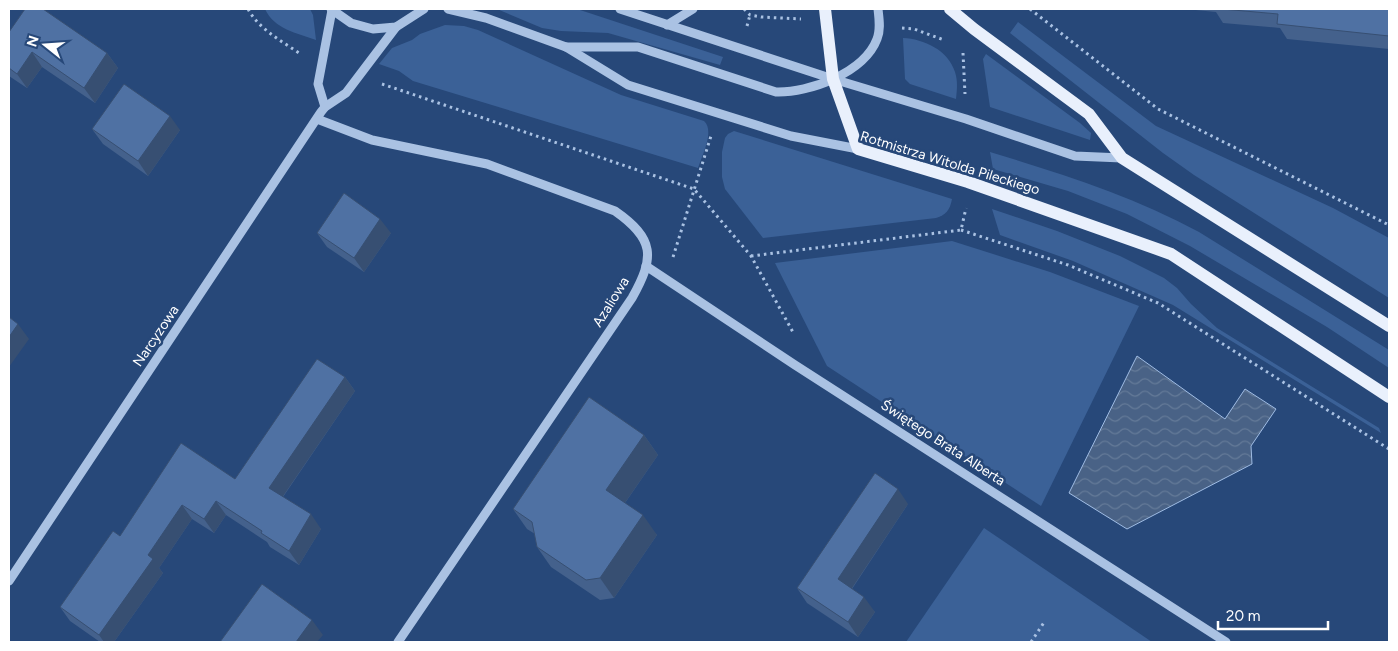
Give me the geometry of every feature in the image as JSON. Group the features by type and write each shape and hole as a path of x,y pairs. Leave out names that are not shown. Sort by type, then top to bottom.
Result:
{"main road":[{"path":"825,9 833,79 858,149"},
{"path":"950,9 1089,114 1122,158 1389,326"},
{"name":"Rotmistrza Witolda Pileckiego","path":"858,149 968,182 1171,254 1389,397"}],"street":[{"path":"325,107 318,84 332,9 351,23 373,29 396,27 424,9"},
{"name":"Rotmistrza Witolda Pileckiego","path":"448,9 486,18 566,47 628,85 791,136 858,149"},
{"path":"620,9 833,79 966,119 1075,156 1122,158"},
{"path":"667,24 693,9"},
{"path":"566,47 638,47 776,92 790,92 814,87 833,79 866,57 878,38 880,27 878,9"},
{"name":"Narcyzowa","path":"9,581 325,107 346,94 396,27"},
{"name":"Azaliowa","path":"317,119 372,140 487,164 615,211 628,220 644,238 647,247 646,266 641,282 632,298 398,642"},
{"name":"Świętego Brata Alberta","path":"646,266 795,365 1226,642"}],"path":[{"path":"248,9 265,30 304,56"},
{"path":"744,9 750,15 786,17"},
{"path":"1030,9 1158,109 1389,225"},
{"path":"902,28 914,29 945,40"},
{"path":"963,48 965,94"},
{"path":"374,81 694,189 751,256 794,335"},
{"path":"666,279 712,133"},
{"path":"960,230 968,201"},
{"path":"751,256 960,230 1068,265 1158,304 1389,450"},
{"path":"1031,642 1045,621"}],"shaded area":[{"path":"265,9 310,9 313,15 316,40 280,26 269,16"},
{"path":"497,9 577,9 723,57 720,65 608,33 561,31 542,28"},
{"path":"1018,22 1156,126 1333,208 1389,238 1389,298 1194,175 1163,153 1010,33"},
{"path":"445,25 464,26 478,30 621,95 704,121 707,125 708,137 698,168 413,81 399,71 379,64 392,48 412,40 420,34"},
{"path":"903,38 927,43 947,58 952,64 956,75 956,99 910,84 905,79"},
{"path":"986,54 1080,123 1091,133 1090,140 990,107 983,59"},
{"path":"734,131 952,199 950,206 945,214 936,218 763,238 725,189 722,177 722,152 725,138"},
{"path":"990,152 1070,177 1123,197 1149,207 1199,232 1389,350 1389,368 1327,327 1190,246 1127,214 1068,191 993,169"},
{"path":"992,209 1057,231 1120,256 1164,278 1177,288 1217,328 1379,428 1381,433 1173,305 1073,261 1000,235"},
{"path":"952,241 1050,272 1139,306 1041,506 827,366 775,263"},
{"path":"984,528 1152,642 906,642"}],"water":[{"path":"1137,356 1225,419 1245,389 1276,409 1251,446 1252,464 1127,529 1069,493"}],"building":[{"path":"25,9 43,9 107,53 84,88 32,52 17,74 9,68 9,32"},
{"path":"1222,9 1389,9 1389,36 1277,24 1278,14"},
{"path":"124,84 170,116 138,161 92,129"},
{"path":"344,193 380,219 354,258 317,233"},
{"path":"9,317 18,324 9,337"},
{"path":"317,359 345,377 269,488 311,514 289,551 216,501 204,519 182,505 148,555 153,559 99,635 60,607 113,531 120,536 181,443 235,479"},
{"path":"589,397 644,435 606,490 643,515 600,578 586,580 537,547 532,522 513,509"},
{"path":"875,473 898,489 838,579 864,597 848,622 797,588"},
{"path":"262,584 312,620 296,642 220,642"}]}
